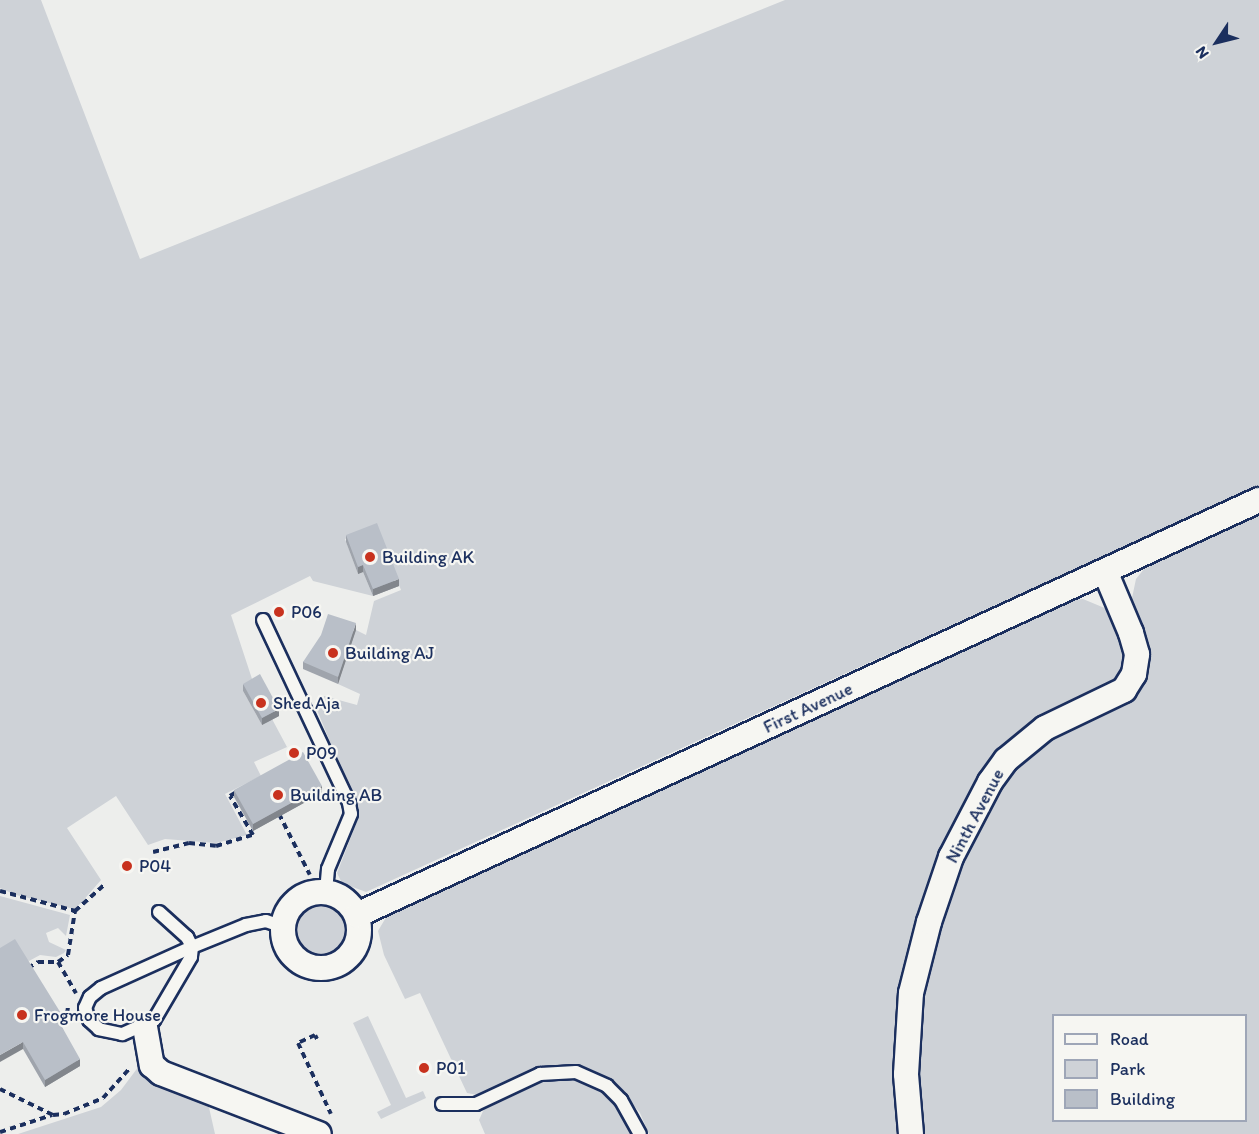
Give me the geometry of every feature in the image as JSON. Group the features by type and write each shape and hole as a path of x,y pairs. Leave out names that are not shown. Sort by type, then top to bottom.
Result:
{"street":[{"name":"First Avenue","path":"357,915 1259,500"},
{"name":"Ninth Avenue","path":"911,1134 906,1074 911,993 929,922 951,857 990,782 1013,754 1045,728 1124,690 1134,674 1137,654 1131,633 1105,571"},
{"path":"322,892 344,899 357,915 359,935 355,947 344,961 327,968 309,966 295,957 285,943 283,927 294,903 322,892"},
{"path":"144,1027 152,1065 161,1073 327,1129"}],"lane":[{"path":"263,620 349,803 351,814 328,868 322,892"},
{"path":"159,912 187,937 192,947 191,957 162,1009 144,1027 111,1034 89,1020 85,1008 90,997 101,988 192,947 255,922 283,927"},
{"path":"442,1104 476,1104 540,1074 576,1072 607,1086 621,1100 640,1134"}],"path":[{"path":"153,852 178,844 216,846 253,836 230,796 249,785"},
{"path":"274,817 282,813 322,892"},
{"path":"250,830 258,826"},
{"path":"28,968 38,962 58,962 68,955 75,911 104,885"},
{"path":"0,891 75,911"},
{"path":"58,962 76,992 67,1014 59,1018"},
{"path":"317,1039 315,1035 298,1042 327,1129"},
{"path":"0,1132 53,1115 64,1114 103,1098 135,1061"},
{"path":"0,1089 53,1115"}],"green space":[{"path":"0,0 41,0 140,259 785,0 1259,0 1259,485 366,892 342,883 337,873 358,819 357,808 315,705 324,696 357,705 360,694 338,684 356,630 366,635 374,601 401,590 376,527 345,539 358,574 363,572 373,596 313,581 310,576 231,615 254,685 243,691 262,725 272,719 287,747 254,762 261,776 225,794 247,835 216,843 165,839 148,845 116,796 67,828 101,880 81,903 74,909 16,895 0,888"},
{"path":"1259,514 1259,1134 922,1134 918,1019 933,944 966,848 1007,778 1035,748 1061,732 1125,706 1146,680 1151,659 1132,598 1136,579 1144,569"},
{"path":"1083,599 1107,609 1116,623 1124,644 1120,676 1109,687 1049,716 944,850 901,1134 649,1134 640,1113 619,1087 593,1070 564,1065 535,1070 478,1095 467,1093 420,993 405,999 384,955 378,931 388,914 1071,600"},
{"path":"0,896 70,915 66,936 58,928 46,933 49,942 66,950 64,953 56,957 40,955 29,961 0,952"},
{"path":"316,902 326,902 336,906 344,914 348,929 344,944 336,952 326,956 316,956 306,952 298,944 294,934 294,924 298,914 306,906"},
{"path":"368,1016 406,1098 423,1091 426,1098 381,1119 377,1112 391,1105 353,1023"},
{"path":"142,1062 208,1103 215,1134 18,1134 101,1107 121,1090"},
{"path":"561,1078 577,1079 605,1092 625,1115 633,1134 485,1134 479,1120 484,1109 534,1082"}],"building":[{"name":"Building AK","path":"377,523 399,579 373,589 363,565 358,567 346,535"},
{"name":"Building AJ","path":"328,614 356,623 338,677 303,662 321,635"},
{"name":"Shed Aja","path":"260,674 279,709 262,718 243,684"},
{"name":"Building AB","path":"303,752 322,786 253,824 234,790"},
{"name":"Frogmore House","path":"15,939 62,1015 57,1018 80,1059 45,1080 23,1042 0,1055 0,948"}],"place":[{"name":"Building AK","path":"370,557"},
{"name":"P06","path":"279,612"},
{"name":"Building AJ","path":"333,653"},
{"name":"Shed Aja","path":"261,703"},
{"name":"P09","path":"294,753"},
{"name":"Building AB","path":"278,795"},
{"name":"P04","path":"127,866"},
{"name":"Frogmore House","path":"22,1015"},
{"name":"P01","path":"424,1068"}]}
